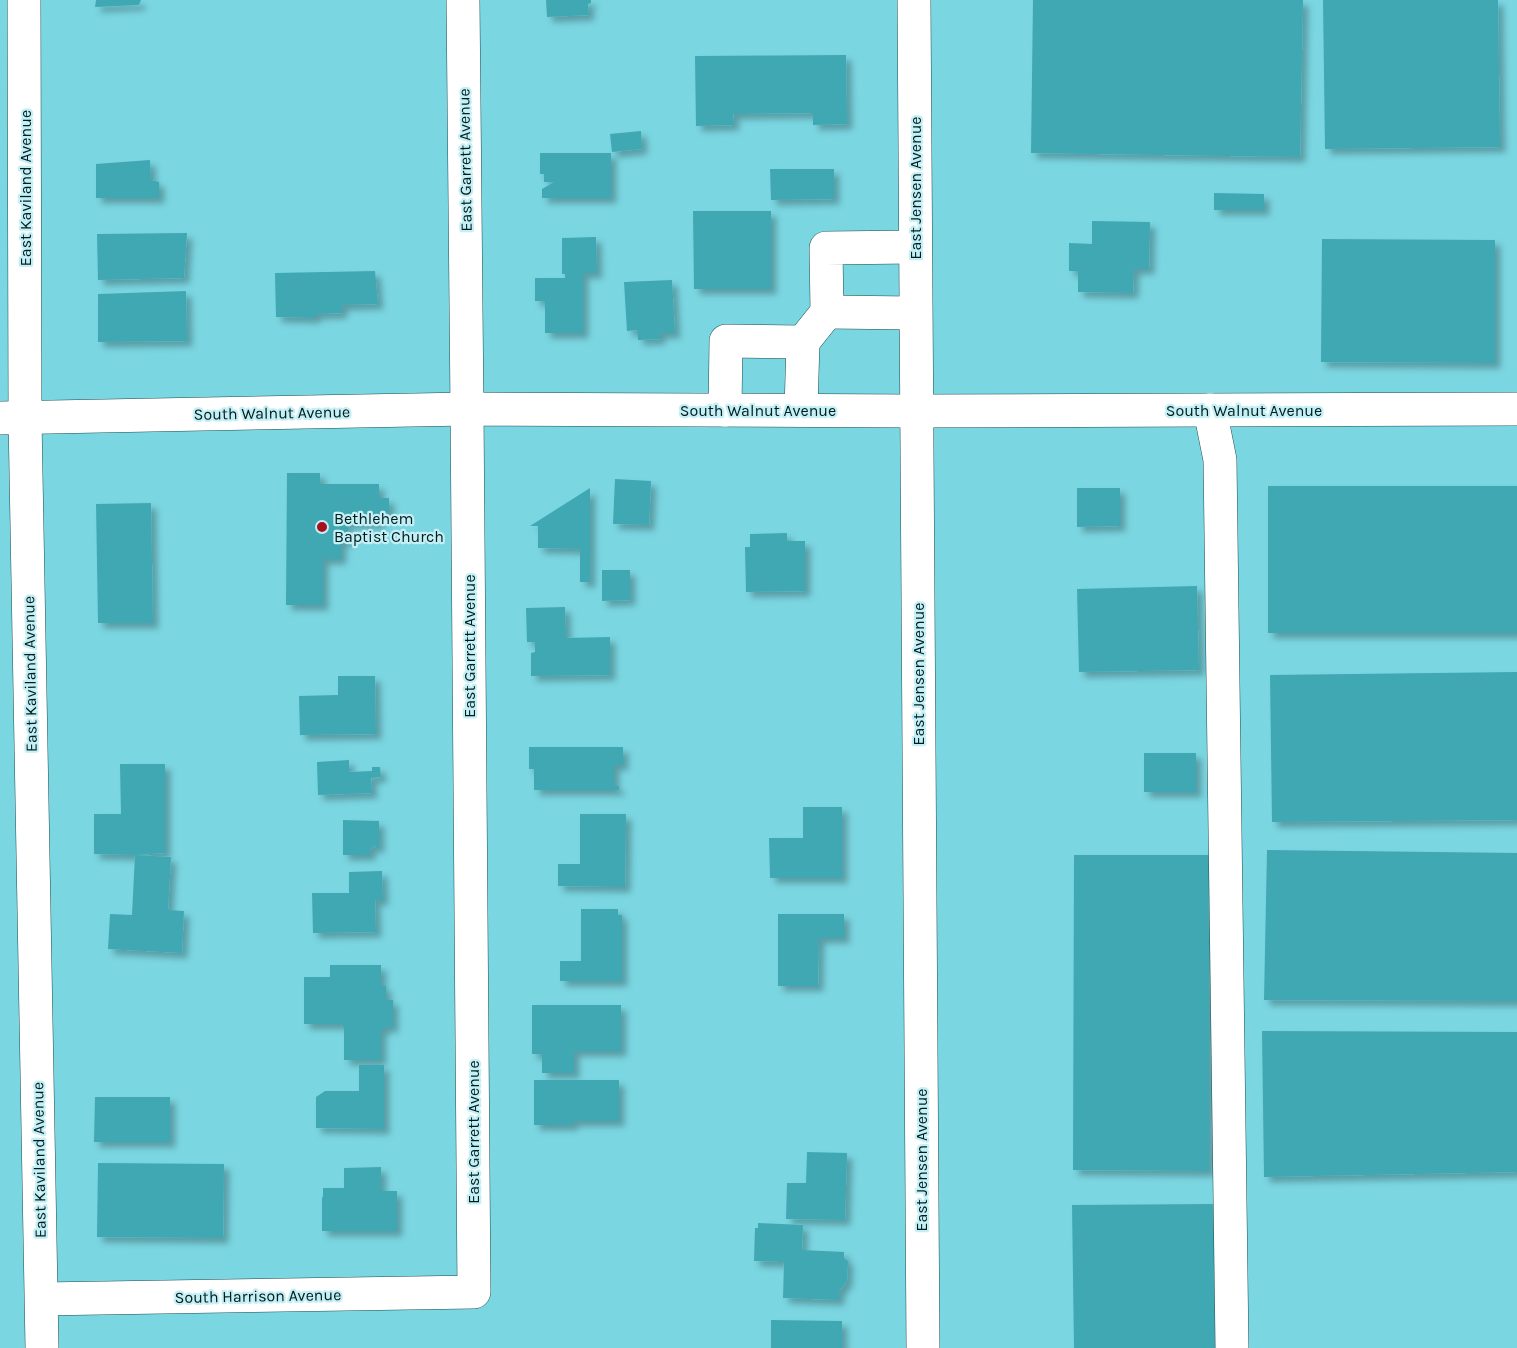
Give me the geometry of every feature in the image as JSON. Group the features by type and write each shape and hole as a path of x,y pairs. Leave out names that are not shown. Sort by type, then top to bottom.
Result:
{"street":[{"name":"East Kaviland Avenue","path":"24,0 13,418 42,1348"},
{"name":"East Garrett Avenue","path":"463,0 474,1292"},
{"name":"East Jensen Avenue","path":"914,0 923,1348"},
{"path":"801,410 803,342 827,312 826,248 915,247"},
{"path":"827,312 915,313"},
{"path":"725,410 726,341 803,342"},
{"name":"South Walnut Avenue","path":"13,418 467,409 915,411 1517,409"},
{"path":"1210,410 1220,460 1232,1348"},
{"name":"South Harrison Avenue","path":"42,1299 474,1292"}],"building":[{"path":"96,0 141,0 139,5 95,7"},
{"path":"546,0 591,0 588,4 589,15 547,17"},
{"path":"1033,0 1303,0 1300,157 1031,153"},
{"path":"1323,0 1498,0 1500,147 1325,149"},
{"path":"846,55 847,124 813,125 813,113 733,114 734,125 696,126 695,56"},
{"path":"641,131 642,149 612,152 610,134"},
{"path":"540,153 611,153 611,198 542,198 542,189 554,182 544,182 544,174 540,174"},
{"path":"150,160 151,180 159,182 159,198 96,198 96,164"},
{"path":"770,169 834,169 834,199 771,200"},
{"path":"1214,193 1264,194 1264,210 1214,210"},
{"path":"693,211 771,211 771,289 694,289"},
{"path":"1092,221 1150,222 1149,269 1134,269 1133,293 1078,292 1078,271 1069,271 1069,243 1092,244"},
{"path":"187,233 184,278 98,280 97,234"},
{"path":"596,237 597,273 583,273 583,333 545,333 545,301 535,301 535,278 565,278 565,274 562,274 562,238"},
{"path":"1322,239 1495,240 1495,363 1321,362"},
{"path":"375,271 378,304 342,305 342,313 315,314 315,318 276,317 275,273"},
{"path":"672,280 675,333 660,333 660,339 638,340 637,330 627,331 624,282"},
{"path":"186,291 187,341 98,342 98,294"},
{"path":"287,473 320,473 320,484 379,484 379,498 389,498 389,513 380,512 380,523 341,523 348,525 348,541 341,541 341,559 323,559 323,605 286,605"},
{"path":"615,479 651,481 649,525 613,524"},
{"path":"1268,486 1517,486 1517,633 1268,633"},
{"path":"590,488 590,582 580,582 580,549 538,548 538,526 530,526"},
{"path":"1077,488 1120,488 1120,526 1077,527"},
{"path":"151,503 153,623 98,623 96,504"},
{"path":"787,533 787,541 805,541 805,591 746,592 745,547 750,547 750,534"},
{"path":"602,570 630,570 630,600 602,601"},
{"path":"1197,586 1199,670 1079,672 1077,589"},
{"path":"565,607 566,638 610,637 610,675 531,676 531,653 535,652 535,642 527,642 526,608"},
{"path":"1517,672 1517,820 1272,822 1270,675"},
{"path":"338,676 375,676 376,734 300,735 299,696 338,695"},
{"path":"529,747 623,747 623,765 614,765 614,786 619,786 619,790 534,790 534,769 529,769"},
{"path":"1144,753 1196,753 1196,792 1144,792"},
{"path":"349,760 349,772 372,771 372,767 380,767 381,777 371,778 372,793 318,795 317,762"},
{"path":"120,764 165,764 165,853 94,854 94,814 121,814"},
{"path":"803,807 842,807 842,878 770,878 769,838 803,838"},
{"path":"580,814 626,814 625,887 558,886 558,864 580,864"},
{"path":"343,820 379,821 379,848 374,845 370,850 370,855 343,855"},
{"path":"1267,850 1517,853 1517,1001 1264,1000"},
{"path":"135,855 171,857 168,910 184,911 182,953 108,949 110,914 132,915"},
{"path":"1074,855 1209,855 1209,1171 1073,1170"},
{"path":"382,871 383,900 375,900 376,932 313,933 312,893 349,893 349,872"},
{"path":"581,909 618,909 618,915 622,915 622,981 560,981 560,961 581,961"},
{"path":"778,914 844,914 844,938 819,938 818,986 778,986"},
{"path":"330,965 381,965 381,986 386,986 386,1000 393,1000 393,1027 384,1027 384,1030 381,1030 381,1060 344,1060 344,1028 341,1024 304,1024 304,977 330,977"},
{"path":"532,1005 621,1005 621,1051 574,1051 574,1073 542,1073 542,1054 532,1054"},
{"path":"1262,1031 1517,1032 1517,1172 1264,1177"},
{"path":"359,1065 384,1065 384,1129 316,1128 316,1097 325,1091 359,1091"},
{"path":"534,1080 619,1080 619,1121 573,1121 573,1125 534,1125"},
{"path":"95,1097 170,1097 170,1142 94,1142"},
{"path":"807,1152 847,1153 845,1220 786,1219 787,1183 806,1183"},
{"path":"98,1163 224,1164 223,1238 97,1237"},
{"path":"381,1167 381,1191 397,1191 397,1231 322,1231 323,1188 344,1188 344,1168"},
{"path":"1214,1204 1215,1348 1074,1348 1072,1205"},
{"path":"758,1223 803,1225 802,1250 844,1252 844,1258 848,1261 847,1281 839,1291 839,1300 783,1298 784,1262 754,1261 755,1228 758,1228"},
{"path":"771,1320 842,1321 842,1348 771,1348"}],"place":[{"name":"Bethlehem Baptist Church","path":"322,527"}]}
